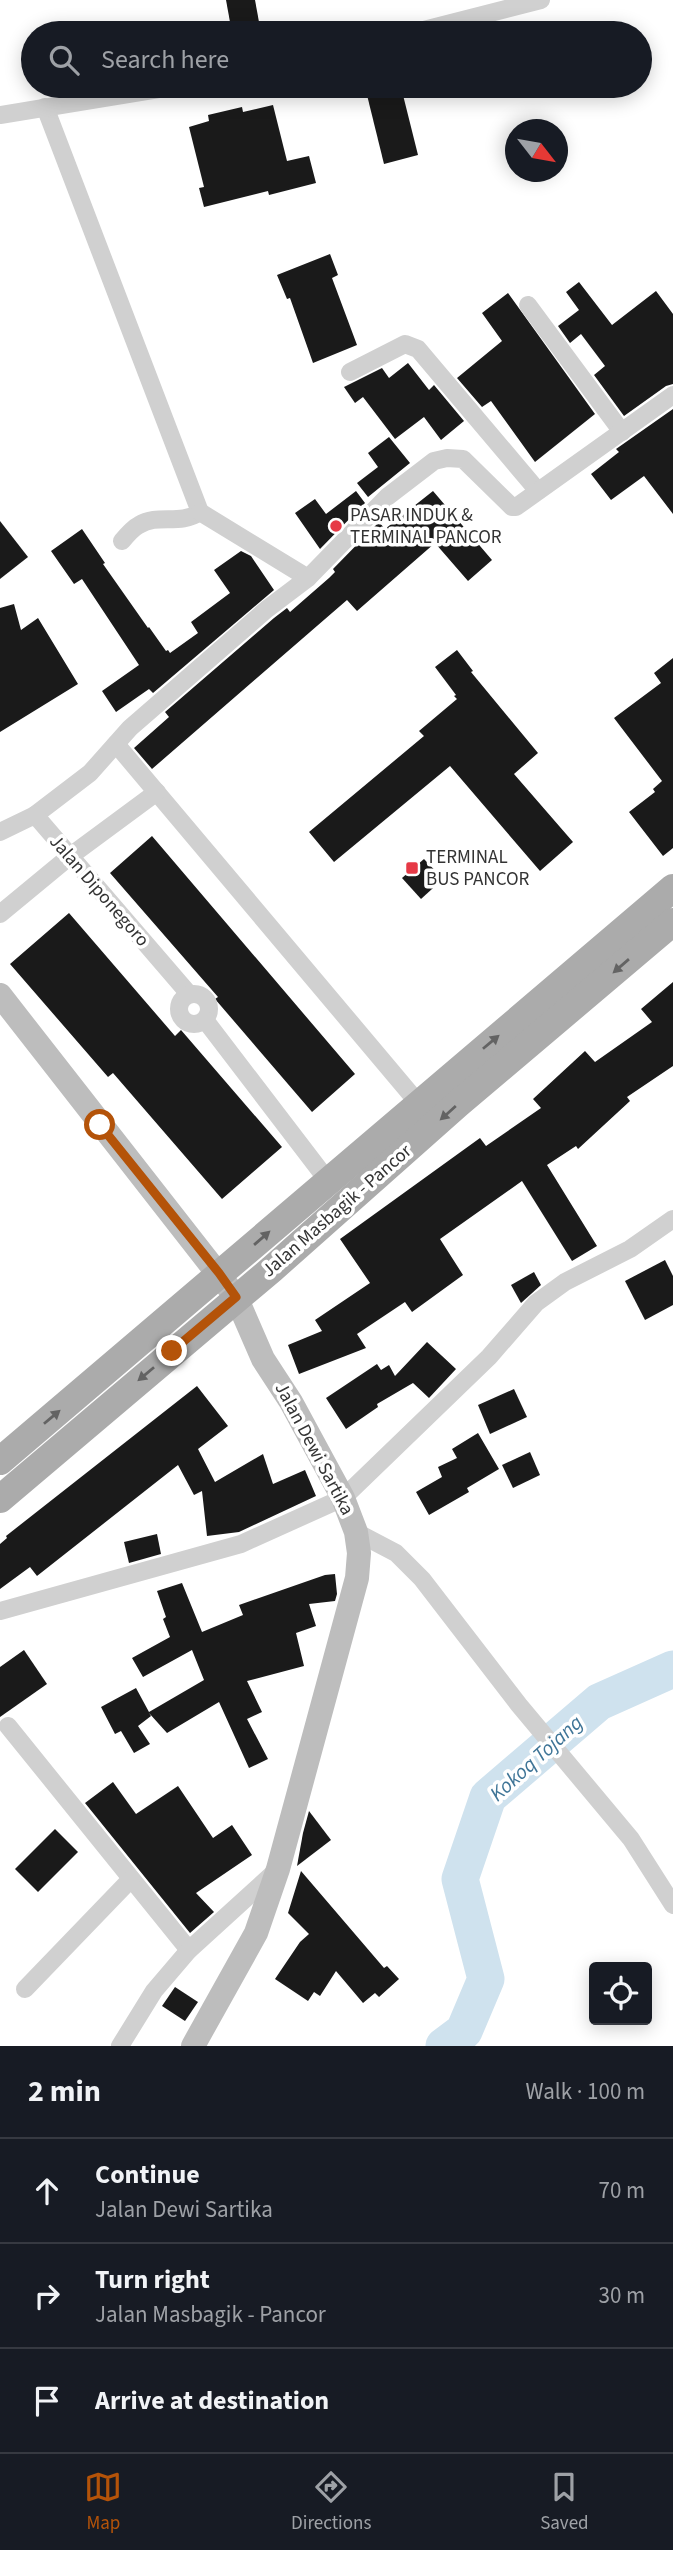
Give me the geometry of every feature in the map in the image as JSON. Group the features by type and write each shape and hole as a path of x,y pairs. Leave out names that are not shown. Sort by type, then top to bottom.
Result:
{"main road":[{"name":"Jalan Masbagik - Pancor","path":"0,1461 673,888"},
{"name":"Jalan Masbagik - Pancor","path":"0,1499 272,1269 459,1103 673,922"}],"street":[{"path":"459,21 541,0"},
{"path":"0,115 102,98"},
{"path":"46,107 200,512 308,578"},
{"path":"528,305 622,432"},
{"path":"350,372 405,344 418,349 538,491"},
{"path":"35,816 90,773 116,744 177,686 308,578 387,497 434,461 463,459 514,507 673,395"},
{"path":"122,541 138,525 153,519 177,521 200,512"},
{"path":"116,744 419,1104"},
{"path":"0,914 69,857 157,792"},
{"name":"Jalan Diponegoro","path":"0,832 35,816 189,994 202,996 207,1000 210,1007 205,1020 328,1181"},
{"path":"189,994 179,1004 181,1017 186,1023 192,1024 205,1020"},
{"name":"Jalan Dewi Sartika","path":"0,996 236,1297 263,1359 291,1402 343,1498 356,1532 359,1552 357,1578 278,1869 256,1933 192,2046"},
{"path":"0,1611 241,1544 343,1498 489,1357 536,1303 565,1282 630,1249 673,1219"},
{"path":"356,1532 406,1561 519,1705 631,1839 673,1905"},
{"path":"8,1726 189,1950"},
{"path":"120,2046 154,1990 189,1950 278,1869"},
{"path":"25,1989 131,1879"}],"building":[{"path":"226,0 255,0 259,21 230,21"},
{"path":"368,98 404,98 418,155 384,164"},
{"path":"273,105 287,161 309,156 316,183 269,195 268,191 204,207 199,188 204,187 189,127 209,121 208,115 242,107 243,112"},
{"path":"330,254 338,275 332,278 357,345 313,363 290,298 287,299 277,275"},
{"path":"579,282 612,325 656,291 673,314 673,384 666,386 624,416 594,375 605,366 581,334 570,343 558,326 579,310 566,292"},
{"path":"508,293 595,414 535,462 491,401 482,407 457,378 502,341 482,313"},
{"path":"408,363 429,390 434,385 464,421 441,440 424,417 395,439 363,397 355,403 344,387 382,368 389,378"},
{"path":"673,409 673,514 644,476 611,500 591,474 619,452 616,449"},
{"path":"389,437 410,463 368,497 357,483 378,467 368,453"},
{"path":"356,491 365,503 320,549 295,513 315,499 326,514"},
{"path":"433,491 492,560 468,581 435,543 357,611 347,600 152,769 134,748 169,717 165,712 274,618 287,608 290,612 329,578 335,572 333,569 379,522 385,529"},
{"path":"0,521 28,557 0,579"},
{"path":"82,529 148,628 170,653 198,633 191,622 230,593 214,570 241,551 251,556 274,590 153,693 149,689 116,712 102,691 139,665 82,579 74,584 51,551"},
{"path":"14,604 21,630 38,618 78,684 0,732 0,608"},
{"path":"457,650 473,671 471,672 538,753 514,774 573,842 540,871 450,766 334,862 309,832 424,736 419,731 457,699 435,667"},
{"path":"673,658 673,848 663,856 629,812 655,792 653,789 662,781 614,718 661,683 654,673"},
{"path":"152,836 355,1074 312,1112 215,999 218,997 110,873"},
{"path":"424,859 443,879 421,899 402,878"},
{"path":"69,913 175,1036 181,1030 282,1147 222,1199 113,1073 108,1077 10,964"},
{"path":"673,982 673,1066 627,1097 630,1101 578,1149 576,1146 547,1165 597,1246 572,1261 522,1181 440,1239 463,1275 412,1312 405,1302 357,1334 366,1348 299,1374 288,1345 322,1331 315,1320 370,1283 340,1239 480,1138 486,1146 541,1108 533,1099 585,1051 595,1062 652,1022 641,1009"},
{"path":"665,1260 673,1276 673,1305 645,1320 625,1281"},
{"path":"534,1272 541,1285 521,1303 511,1285"},
{"path":"427,1342 456,1369 429,1398 413,1383 377,1404 378,1407 346,1429 326,1398 377,1364 381,1370 389,1365 395,1376"},
{"path":"197,1386 228,1426 198,1449 215,1482 263,1454 273,1484 305,1470 316,1496 239,1532 207,1536 202,1491 194,1495 178,1465 37,1576 30,1567 0,1589 0,1544 6,1536"},
{"path":"514,1389 527,1417 490,1434 478,1405"},
{"path":"478,1433 499,1469 467,1488 469,1492 429,1515 416,1492 442,1477 438,1467 457,1458 452,1449"},
{"path":"530,1452 540,1475 513,1488 502,1465"},
{"path":"157,1534 161,1554 129,1563 124,1542"},
{"path":"335,1574 335,1601 309,1604 316,1626 296,1633 304,1666 247,1681 262,1712 247,1719 268,1759 249,1768 219,1702 167,1733 149,1713 151,1716 138,1726 150,1744 134,1753 121,1731 115,1734 101,1707 136,1688 149,1712 204,1680 192,1650 143,1677 132,1658 170,1637 157,1591 182,1583 202,1632 243,1615 239,1605 325,1575"},
{"path":"24,1650 47,1684 0,1717 0,1667"},
{"path":"113,1782 136,1814 178,1786 213,1838 232,1825 252,1855 196,1893 214,1912 190,1933 85,1803"},
{"path":"309,1811 331,1840 297,1866 303,1833"},
{"path":"55,1829 78,1852 38,1892 15,1869"},
{"path":"301,1871 384,1968 387,1966 399,1979 379,1997 375,1993 363,2003 336,1971 320,1996 314,1992 308,2001 275,1979 300,1942 309,1934 288,1913"},
{"path":"175,1987 198,2002 185,2021 162,2006"}],"waterway":[{"name":"Kokoq Tojang","path":"444,2046 464,2031 486,1979 460,1879 488,1797 599,1702 673,1669"}],"place":[{"name":"PASAR INDUK & TERMINAL PANCOR","path":"336,526"},
{"name":"TERMINAL BUS PANCOR","path":"412,868"}],"route":[{"path":"100,1125 236,1297 172,1351"}]}
